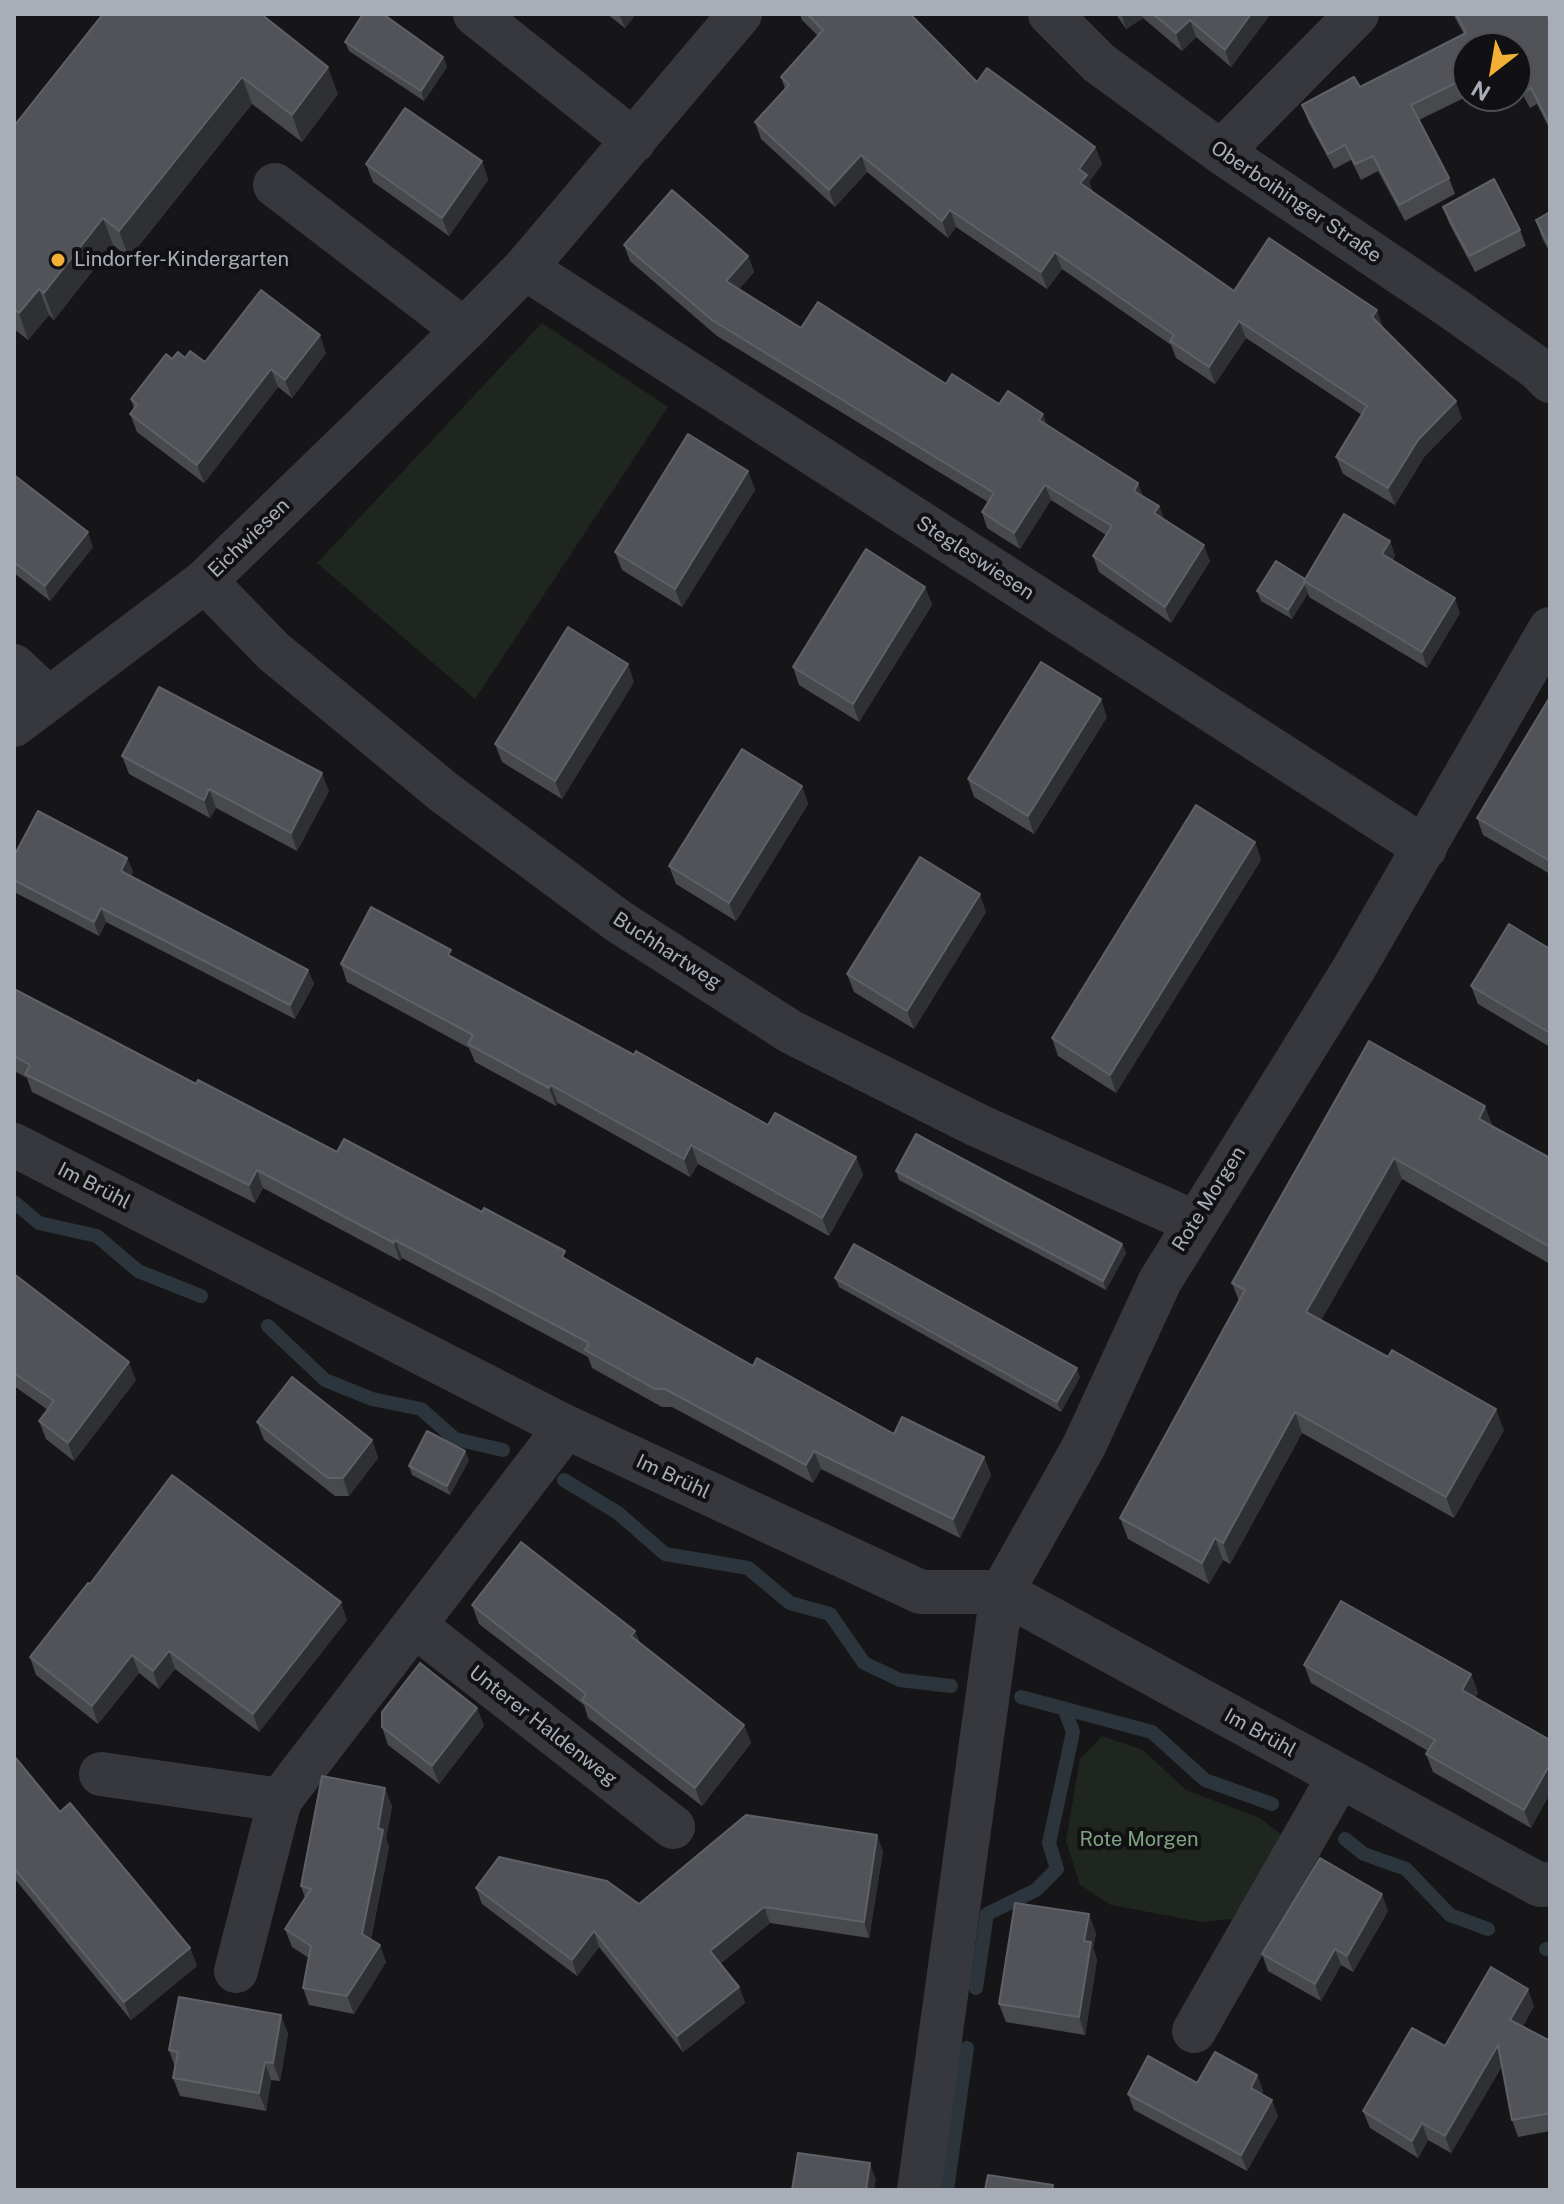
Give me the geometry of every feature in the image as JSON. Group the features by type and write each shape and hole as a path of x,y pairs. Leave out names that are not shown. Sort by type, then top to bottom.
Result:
{"street":[{"path":"475,14 634,141"},
{"name":"Eichwiesen","path":"14,725 205,581 464,330 525,268 740,14"},
{"name":"Oberboihinger Straße","path":"1050,14 1099,63 1221,152 1451,307 1550,381"},
{"path":"1221,152 1357,14"},
{"path":"275,185 464,330"},
{"name":"Stegleswiesen","path":"525,268 1425,848"},
{"name":"Buchhartweg","path":"205,581 273,651 436,786 618,921 791,1032 979,1126 1194,1222"},
{"name":"Rote Morgen","path":"919,2190 1002,1592 1084,1446 1160,1281 1353,970 1550,629"},
{"path":"14,666 49,699"},
{"name":"Im Brühl","path":"14,1145 566,1427 921,1592 1002,1592 1540,1885 1550,1884"},
{"path":"236,1971 280,1800 566,1427"},
{"name":"Unterer Haldenweg","path":"414,1625 673,1827"},
{"path":"101,1774 280,1800"},
{"path":"1194,2031 1339,1777"}],"green space":[{"path":"542,323 668,407 475,699 317,563"},
{"name":"Rote Morgen","path":"1102,1736 1143,1750 1186,1790 1258,1817 1285,1837 1240,1918 1202,1922 1111,1905 1080,1885 1066,1841 1080,1759"}],"building":[{"path":"103,14 261,14 328,67 292,115 242,77 119,231 103,218 44,293 39,289 19,313 14,309 14,126"},
{"path":"363,14 383,14 443,57 421,91 345,42"},
{"path":"807,14 910,14 977,82 987,68 1095,147 1079,169 1087,175 1080,183 1234,291 1269,238 1377,310 1372,317 1456,401 1418,440 1388,488 1336,457 1367,406 1239,321 1209,367 1170,341 1174,335 1055,252 1041,272 950,210 942,221 861,155 829,190 755,122 789,85 781,77 823,30"},
{"path":"1153,14 1251,14 1225,50 1190,20 1176,33"},
{"path":"1456,14 1546,14 1550,21 1550,125 1532,90 1532,32 1465,32"},
{"path":"1452,40 1452,85 1411,105 1449,178 1399,205 1373,156 1355,164 1345,145 1328,154 1302,105 1354,77 1360,87"},
{"path":"405,108 482,161 442,218 366,164"},
{"path":"1494,179 1520,230 1469,256 1443,207"},
{"path":"672,190 748,256 726,281 801,328 818,302 946,384 952,374 999,404 1008,391 1043,414 1039,420 1138,483 1134,491 1159,506 1154,513 1204,545 1165,607 1093,556 1112,526 1045,485 1014,533 982,512 994,493 712,320 624,245"},
{"path":"1550,212 1550,248 1536,220"},
{"path":"261,290 320,335 285,380 271,369 197,465 130,414 137,405 131,399 166,354 172,359 178,352 185,358 190,351 205,362"},
{"path":"688,434 748,471 675,589 615,552"},
{"path":"14,475 88,532 45,586 14,562"},
{"path":"1344,514 1390,541 1382,554 1455,598 1422,652 1304,581"},
{"path":"866,549 925,587 853,704 793,667"},
{"path":"1276,561 1305,579 1288,610 1257,591"},
{"path":"568,627 628,664 555,781 495,744"},
{"path":"1041,662 1101,699 1028,816 968,779"},
{"path":"159,687 322,773 291,833 209,789 204,800 122,756"},
{"path":"1550,697 1550,861 1477,818"},
{"path":"742,749 802,786 729,903 669,866"},
{"path":"1196,805 1255,842 1110,1075 1052,1038"},
{"path":"38,811 127,858 121,871 308,970 290,1005 101,908 94,922 14,880 14,856"},
{"path":"920,857 980,894 907,1011 847,974"},
{"path":"371,907 451,950 448,955 634,1055 636,1051 768,1125 775,1113 856,1157 822,1218 691,1145 684,1159 551,1085 549,1088 468,1044 473,1035 341,964"},
{"path":"1509,924 1550,949 1550,1033 1471,986"},
{"path":"14,989 196,1084 198,1080 337,1152 344,1139 482,1212 484,1208 565,1251 562,1257 753,1366 757,1358 894,1434 902,1417 984,1457 953,1519 814,1451 806,1465 585,1350 589,1343 257,1170 249,1185 25,1074 30,1065 14,1056"},
{"path":"1369,1041 1485,1106 1479,1119 1550,1158 1550,1247 1394,1158 1306,1312 1388,1357 1392,1350 1496,1409 1446,1497 1295,1412 1223,1543 1215,1538 1202,1563 1120,1518 1245,1290 1232,1283"},
{"path":"916,1134 1122,1244 1103,1281 896,1171"},
{"path":"854,1244 1077,1368 1057,1402 835,1278"},
{"path":"14,1274 129,1362 68,1443 39,1421 54,1401 14,1373"},
{"path":"292,1377 372,1440 343,1478 328,1478 257,1422"},
{"path":"427,1431 465,1451 447,1486 409,1466"},
{"path":"172,1475 341,1602 253,1714 169,1651 153,1671 132,1655 92,1706 30,1657"},
{"path":"521,1542 635,1631 631,1636 744,1725 695,1788 582,1700 586,1694 472,1605"},
{"path":"1341,1601 1471,1674 1462,1690 1550,1740 1550,1764 1524,1810 1426,1754 1435,1740 1304,1665"},
{"path":"420,1663 477,1708 432,1766 382,1727 382,1712"},
{"path":"14,1756 60,1812 70,1803 190,1948 124,2002 14,1868"},
{"path":"322,1776 385,1788 378,1828 383,1830 362,1934 380,1945 347,1996 303,1988 311,1946 285,1929 311,1889 301,1886"},
{"path":"746,1815 877,1835 864,1922 764,1907 710,1951 739,1987 677,2036 594,1931 572,1960 476,1888 499,1857 607,1881 639,1904"},
{"path":"1320,1858 1382,1894 1347,1956 1335,1949 1315,1984 1262,1954"},
{"path":"1015,1903 1089,1914 1084,1941 1091,1942 1079,2017 999,2004"},
{"path":"1491,1967 1528,1989 1510,2020 1550,2041 1550,2113 1512,2120 1498,2045 1445,2136 1422,2123 1412,2141 1363,2111 1412,2028 1445,2046"},
{"path":"179,1997 281,2015 273,2063 265,2062 259,2093 173,2078 178,2052 169,2050"},
{"path":"1215,2052 1257,2075 1251,2088 1272,2100 1241,2155 1128,2094 1148,2056 1197,2083"},
{"path":"798,2153 870,2163 866,2190 792,2190"},
{"path":"988,2175 1053,2185 1052,2190 985,2190"}],"waterway":[{"path":"14,1202 39,1223 97,1236 138,1271 201,1296"},
{"path":"268,1326 325,1380 372,1399 421,1409 455,1439 503,1450"},
{"path":"564,1480 618,1513 665,1554 748,1568 790,1603 830,1614 864,1663 900,1680 951,1686"},
{"path":"1021,1697 1152,1732 1205,1780 1272,1804"},
{"path":"976,1988 987,1914 1036,1890 1057,1869 1049,1843 1073,1732 1064,1708"},
{"path":"1345,1839 1364,1854 1406,1869 1450,1915 1488,1929"},
{"path":"1546,1949 1550,1948"},
{"path":"947,2190 967,2048"}],"place":[{"name":"Lindorfer-Kindergarten","path":"58,260"}]}
